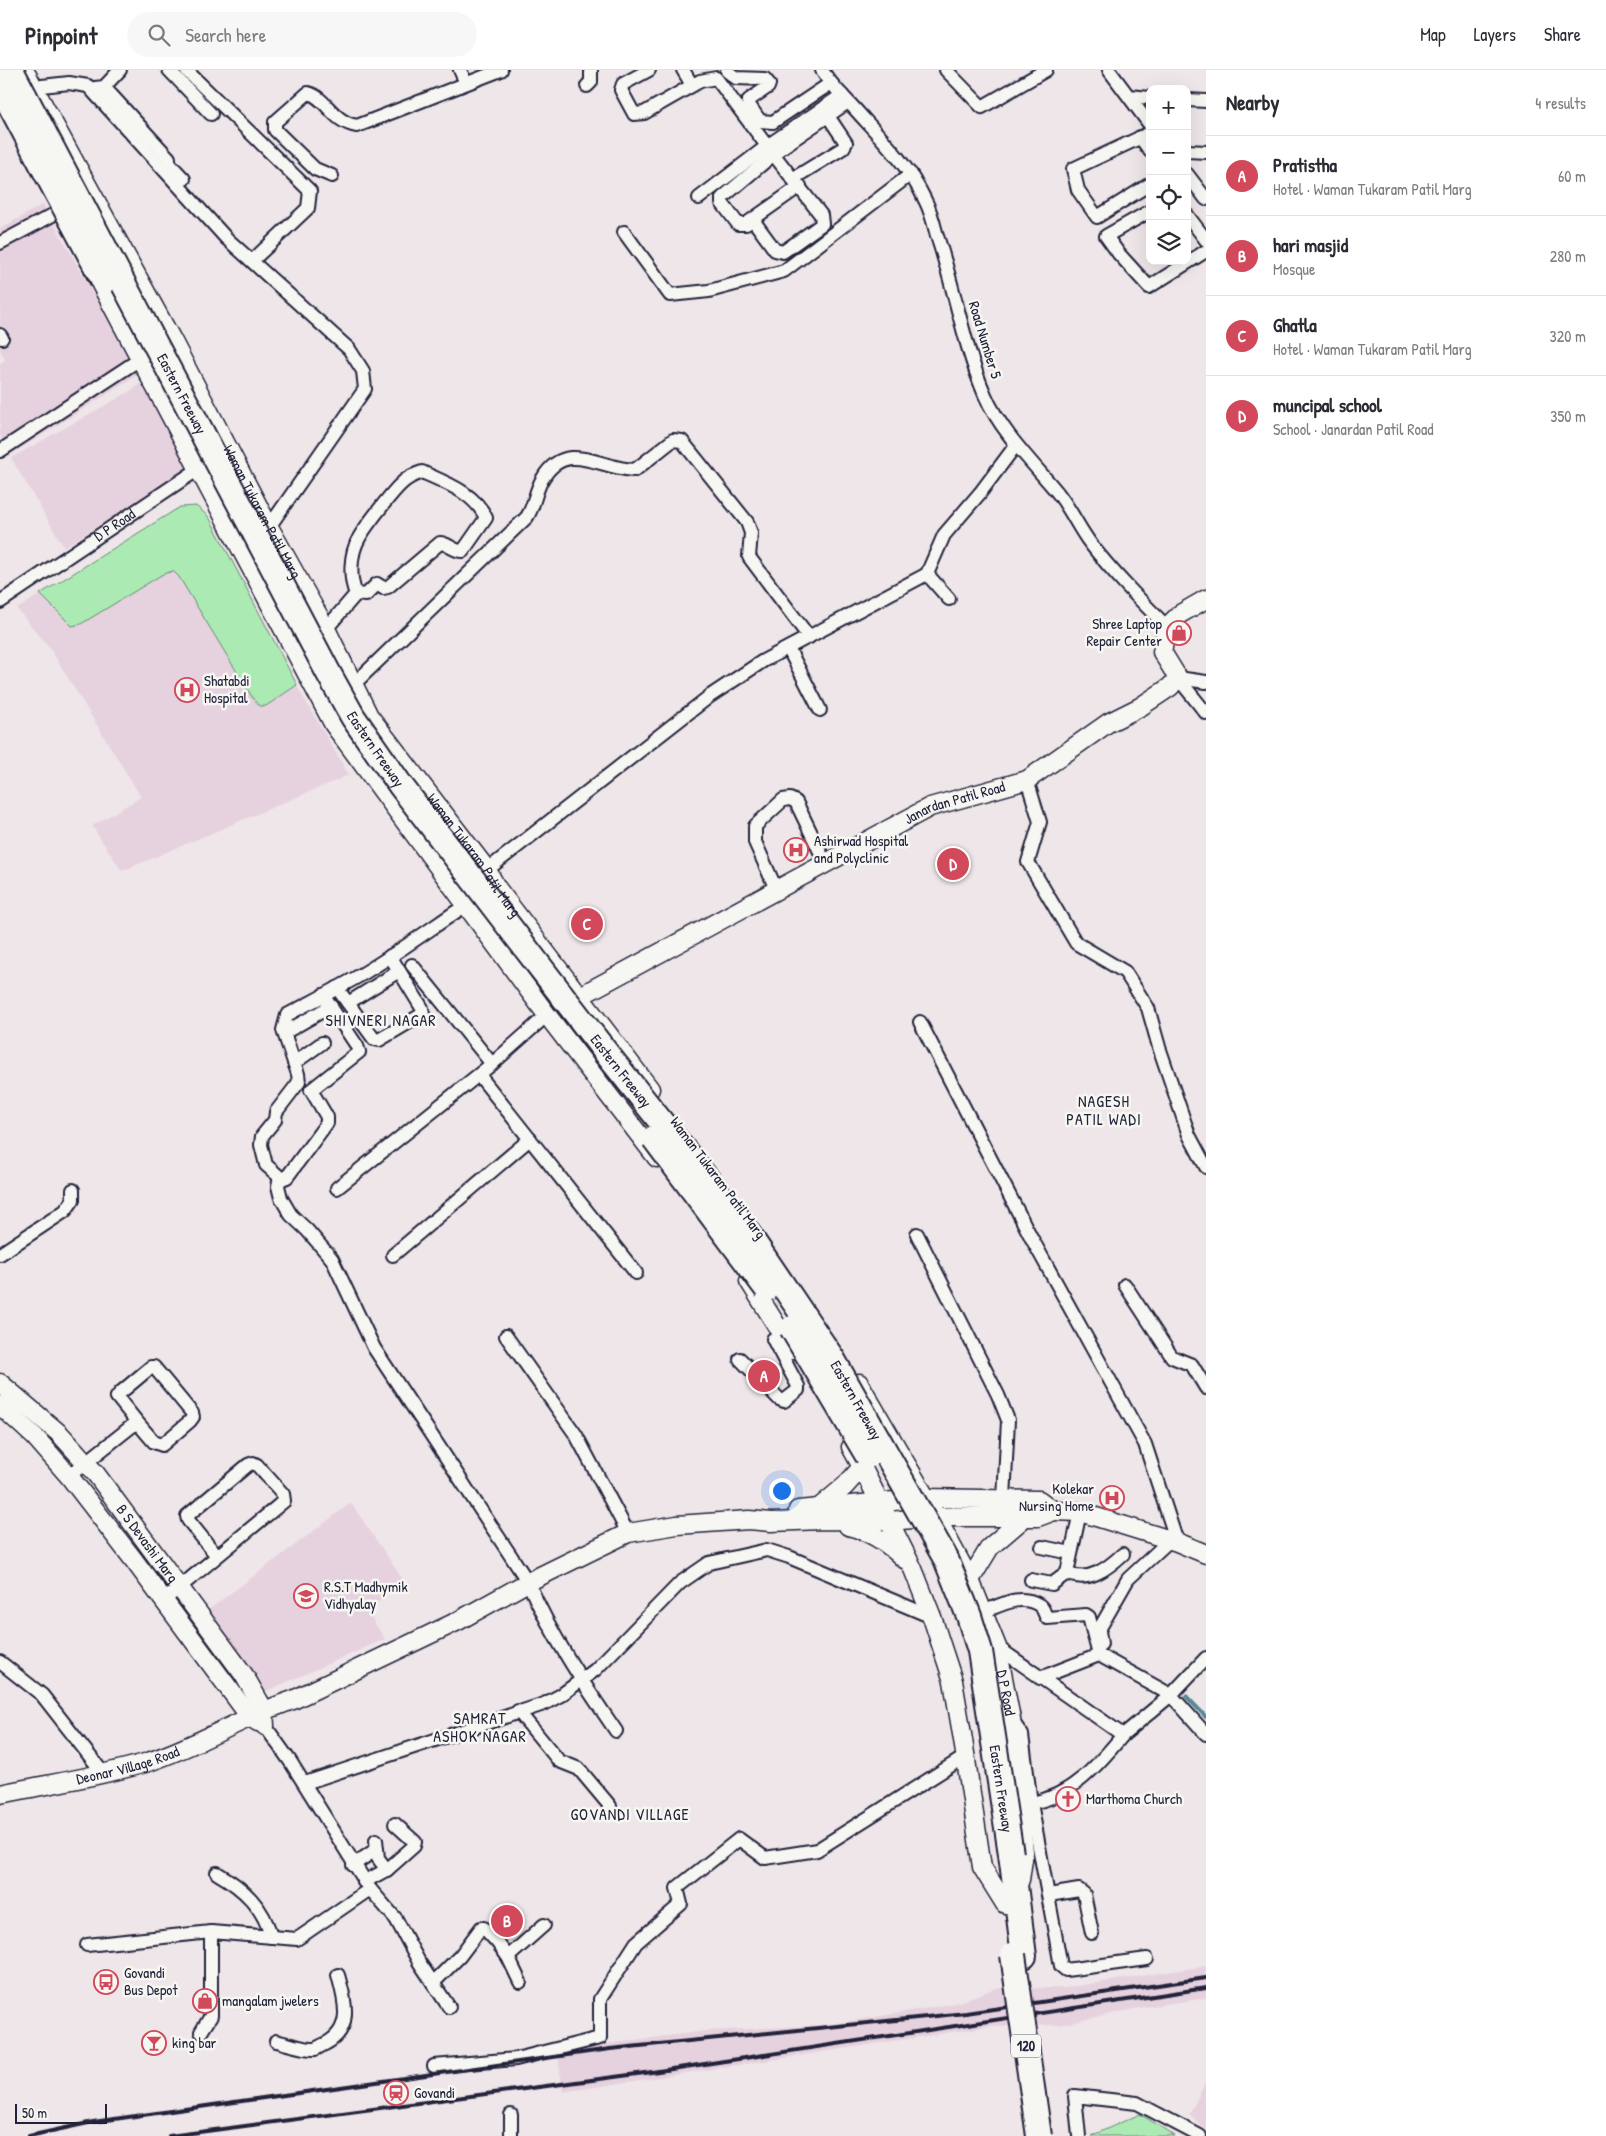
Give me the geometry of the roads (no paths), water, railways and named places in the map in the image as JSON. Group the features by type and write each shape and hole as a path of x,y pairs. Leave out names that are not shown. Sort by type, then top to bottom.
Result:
{"highway":[{"name":"Eastern Freeway","path":"11,70 324,666 353,717 401,786 605,1051 736,1216 832,1358 946,1559 969,1616 980,1651 1003,1855"},
{"name":"Eastern Freeway","path":"0,86 341,722 393,796 517,953 583,1046 762,1281 815,1364 880,1476 938,1568 957,1618 967,1654 1003,1855 1018,1956 1039,2136"},
{"name":"Eastern Freeway","path":"1018,1956 1054,2136"}],"main road":[{"name":"Waman Tukaram Patil Marg","path":"24,70 161,318 229,450 326,629 369,716 487,870 496,887 578,996 745,1213 805,1297 876,1410 926,1498"},
{"path":"0,94 334,725 547,1015 756,1289 795,1366 862,1467 913,1569 932,1617 953,1681 982,1867 1011,1903"},
{"path":"25,142 56,128"},
{"path":"128,336 161,318"},
{"path":"1178,678 1162,652 1167,627 1180,614 1206,599"},
{"name":"Janardan Patil Road","path":"547,1015 578,996 930,807 1027,780 1108,723 1140,707 1170,687 1178,678"},
{"name":"B S Devashi Marg","path":"0,1384 60,1434 86,1464 180,1587 244,1676 260,1717"},
{"name":"B S Devashi Marg","path":"0,1406 35,1437 69,1476 228,1686 260,1717"},
{"path":"820,1514 862,1467"},
{"path":"820,1514 880,1502 926,1498 1039,1500 1054,1511"},
{"name":"D P Road","path":"926,1498 970,1580 997,1647 1011,1719 1024,1852 1011,1903"},
{"path":"820,1514 889,1521 936,1517 1025,1517 1038,1516 1054,1511 1080,1512 1174,1541 1206,1554"},
{"path":"820,1514 871,1534 889,1545 913,1569"},
{"name":"Deonar Village Road","path":"0,1794 145,1763 260,1717 458,1621 528,1582 628,1533 677,1525 749,1520 771,1522 820,1514"},
{"path":"970,1580 990,1547 1025,1517"},
{"path":"228,1686 244,1676"}],"street":[{"path":"104,87 120,70"},
{"path":"169,70 211,114"},
{"path":"186,70 310,191 308,208 252,261"},
{"path":"460,70 466,83"},
{"path":"332,176 315,168 275,130 275,122 280,116 308,93 314,94 339,119 347,124 358,126 501,70"},
{"path":"587,86 591,82 591,70"},
{"path":"649,70 623,84 621,90 634,114 644,113 700,81 716,78 753,120 771,150 821,215 822,224 783,252 775,250 752,220"},
{"path":"683,70 692,85"},
{"name":"Road Number 5","path":"822,70 831,83 912,174 926,202 952,286 968,350 986,397 1016,445 1059,495 1091,545 1134,594 1167,627"},
{"path":"946,70 982,107 1046,70"},
{"path":"1109,70 1146,120"},
{"path":"722,86 731,74 765,79 769,84 768,87 749,100 753,120"},
{"path":"33,87 69,83 104,87 169,158 169,163 184,179"},
{"path":"753,120 773,122 831,83"},
{"path":"88,86 186,195 252,261 349,349 363,371 365,389 270,527"},
{"path":"1128,96 1146,98"},
{"path":"828,116 846,143 844,148 797,182 752,220 746,224 738,224 722,203 722,198 771,150 828,116 845,99"},
{"path":"699,198 845,99"},
{"path":"1191,100 1206,101"},
{"path":"1145,135 1073,169 1078,190 1097,216 1146,186"},
{"path":"1191,151 1206,152"},
{"path":"624,232 670,295 709,291 784,271 912,174"},
{"path":"1187,175 1192,188 1206,199"},
{"path":"0,243 62,210"},
{"path":"1146,213 1106,236 1119,254 1149,287 1206,251"},
{"path":"1191,220 1206,240"},
{"path":"0,451 140,358"},
{"path":"353,686 527,517 532,510 537,489 550,468 561,461 583,457 635,470 673,440 682,441 747,522 751,533 749,557 809,637"},
{"path":"487,870 710,696 763,661 928,574 944,535 980,493 1016,445"},
{"name":"D P Road","path":"0,602 229,450"},
{"path":"422,472 462,491 482,509 486,518 462,551 458,552 444,543 440,544 388,587 383,588 377,584 366,595 356,594 352,586 352,564 359,538 401,483 411,476 422,472"},
{"path":"928,574 949,599"},
{"path":"326,629 356,594"},
{"path":"788,648 820,710"},
{"path":"1178,678 1206,682"},
{"path":"1178,678 1206,713"},
{"path":"1027,780 1040,822 1028,862 1076,942 1125,972 1148,1008 1190,1135 1206,1167"},
{"path":"776,889 755,842 755,826 783,800 790,799 796,802 825,862"},
{"path":"298,1082 311,1090 327,1117 327,1124 287,1176 282,1179 266,1165 261,1145 262,1136 275,1120 276,1112 281,1103 298,1082 298,1074 283,1030 287,1015 390,956 466,905"},
{"path":"341,985 352,1000 374,1039 379,1040 423,1014 422,1008 390,956"},
{"path":"412,965 492,1064"},
{"path":"352,1000 399,971"},
{"path":"311,1090 359,1052 357,1046 323,995"},
{"path":"284,1033 331,1006"},
{"path":"337,1188 479,1075 547,1015"},
{"path":"920,1022 1032,1239 1145,1444 1174,1541 1128,1579 1099,1631 1104,1651 1174,1693 1206,1734"},
{"path":"294,1062 322,1042"},
{"path":"479,1075 636,1273"},
{"path":"393,1254 530,1139"},
{"path":"280,1177 278,1186 281,1198 291,1215 332,1259 374,1348 528,1582 540,1610 580,1680 616,1731"},
{"path":"0,1254 65,1211 73,1200 73,1190"},
{"path":"917,1234 1008,1420 1004,1499"},
{"path":"1125,1285 1172,1357 1192,1364 1206,1388"},
{"path":"506,1336 576,1436 628,1533"},
{"path":"740,1359 779,1399 784,1401 798,1390 795,1366 773,1339"},
{"path":"154,1367 193,1417 190,1422 162,1445 154,1442 137,1422 117,1397 145,1372 154,1367"},
{"path":"69,1476 137,1422"},
{"path":"163,1601 284,1501 283,1494 258,1465 253,1463 248,1465 187,1516 188,1520 217,1556"},
{"path":"1031,1580 1052,1584 1067,1572 1080,1512"},
{"path":"1042,1547 1071,1552"},
{"path":"304,1783 544,1704 561,1695 595,1670 680,1583 709,1563 767,1550 789,1557 932,1617"},
{"path":"1067,1572 1073,1576 1087,1577 1096,1574 1123,1554"},
{"path":"983,1612 1015,1599 1026,1600 1040,1605 1047,1618 1086,1615 1089,1617 1098,1654 1174,1693"},
{"path":"997,1647 1123,1735"},
{"path":"1040,1678 1098,1654"},
{"path":"1032,1803 1043,1801 1065,1792 1096,1767 1123,1735 1174,1693 1201,1659"},
{"path":"0,1662 42,1695 103,1773"},
{"path":"518,1711 559,1761 579,1769 610,1806"},
{"name":"B S Devashi Marg","path":"260,1717 304,1783 367,1886 396,1919 449,2007"},
{"path":"1011,1719 1022,1735 1060,1966 1066,1970 1147,1959"},
{"path":"434,2066 516,2059 600,2038 600,1999 636,1943 681,1904 677,1888 739,1839 765,1858 817,1850 966,1756"},
{"path":"87,1945 211,1932 297,1939 367,1886 414,1846 415,1842 395,1824"},
{"path":"354,1865 377,1844 379,1862 387,1870"},
{"path":"217,1872 242,1889 253,1900 265,1918 271,1937"},
{"path":"1049,1895 1080,1890 1084,1894 1092,1933"},
{"path":"508,1958 544,1925"},
{"path":"433,1983 460,1956 481,1928 484,1928 497,1942 508,1958 520,1982"},
{"path":"201,2032 211,2016 211,1932"},
{"path":"276,2041 314,2049 336,2038 340,2033 346,2013 338,1975"},
{"path":"1079,2136 1075,2096 1137,2103 1200,2136"},
{"path":"511,2115 511,2136"}],"waterway":[{"path":"1186,1696 1206,1717"}],"railway":[{"path":"29,2136 93,2122 610,2049 966,2013 1206,1978"},
{"path":"169,2136 652,2072 1206,1988"}],"place":[{"name":"Shree Laptop Repair Center","path":"1179,633"},
{"name":"Shatabdi Hospital","path":"187,690"},
{"name":"Ashirwad Hospital and Polyclinic","path":"796,850"},
{"name":"muncipal school","path":"953,864"},
{"name":"Ghatla","path":"587,924"},
{"name":"Pratistha","path":"764,1376"},
{"name":"Kolekar Nursing Home","path":"1112,1498"},
{"name":"R.S.T Madhymik Vidhyalay","path":"306,1596"},
{"name":"Marthoma Church","path":"1068,1799"},
{"name":"hari masjid","path":"507,1921"},
{"name":"Govandi Bus Depot","path":"106,1982"},
{"name":"mangalam jwelers","path":"205,2001"},
{"name":"king bar","path":"154,2043"},
{"name":"Govandi","path":"396,2093"}],"district":[{"name":"SHIVNERI NAGAR","path":"381,1020"},
{"name":"NAGESH PATIL WADI","path":"1104,1110"},
{"name":"SAMRAT ASHOK NAGAR","path":"480,1727"},
{"name":"GOVANDI VILLAGE","path":"630,1814"}]}
